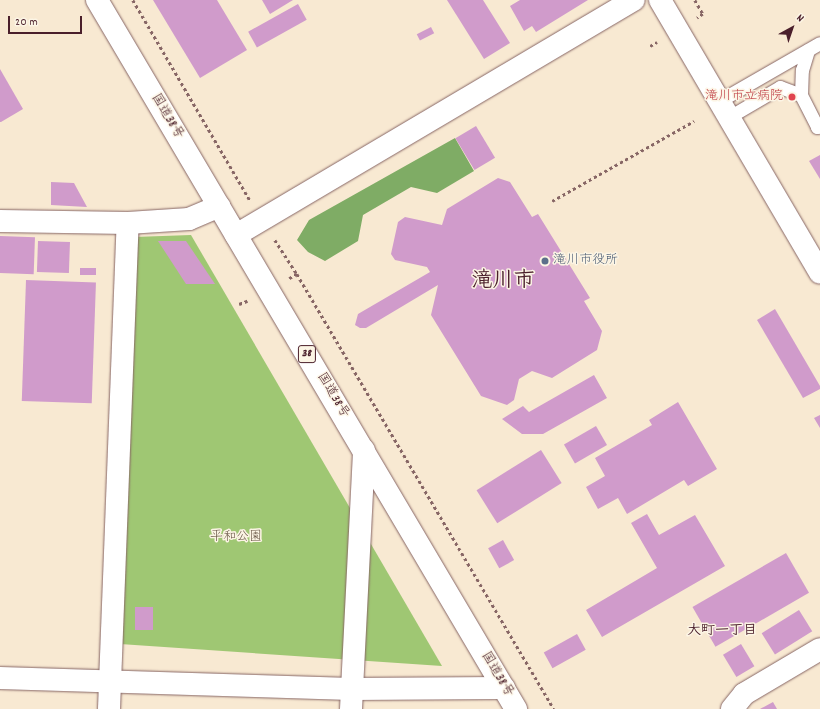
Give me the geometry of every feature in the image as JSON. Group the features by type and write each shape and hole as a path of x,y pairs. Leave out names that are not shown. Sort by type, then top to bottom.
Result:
{"main road":[{"name":"国道38号","path":"97,0 516,709"},
{"path":"236,235 634,0"},
{"path":"660,0 820,273"},
{"path":"0,220 128,223 189,219 219,206"},
{"path":"109,709 128,223"},
{"path":"351,699 364,450"},
{"path":"732,709 744,694 820,649"},
{"path":"0,678 110,682 351,699 504,688"}],"lane":[{"path":"724,109 820,43"},
{"path":"808,50 802,70 800,95 817,127 820,125"},
{"path":"724,109 780,87 800,95"}],"path":[{"path":"552,201 694,121"},
{"path":"297,274 554,709"}],"green space":[{"path":"455,138 474,171 437,193 411,187 363,215 358,241 325,261 308,252 297,240 309,220"},
{"name":"平和公園","path":"191,235 442,666 120,644 134,237"}],"building":[{"path":"153,0 217,0 247,50 200,78"},
{"path":"262,0 293,0 270,14"},
{"path":"447,0 483,0 510,43 484,59"},
{"path":"520,0 588,0 536,32 532,26 524,31 510,6"},
{"path":"298,4 307,20 257,47 248,32"},
{"path":"431,27 434,33 420,41 417,34"},
{"path":"0,69 23,109 1,122 0,122"},
{"path":"476,126 495,158 474,170 455,138"},
{"path":"820,155 820,179 809,161"},
{"path":"498,178 510,182 532,217 538,214 590,298 584,301 602,331 597,350 552,378 532,371 519,379 514,400 507,405 481,396 431,315 438,285 366,328 360,328 355,325 358,314 430,272 427,267 395,260 391,254 398,222 405,217 442,225 447,209"},
{"path":"51,182 74,183 87,207 51,205"},
{"path":"0,236 35,237 34,274 0,273"},
{"path":"38,241 70,242 69,273 37,272"},
{"path":"158,241 186,241 215,284 186,284"},
{"path":"80,268 96,268 96,275 80,275"},
{"path":"26,280 96,282 92,403 22,401"},
{"path":"775,309 820,386 820,389 803,398 757,320"},
{"path":"594,375 607,398 543,434 522,434 502,419 523,406 529,412"},
{"path":"678,402 717,469 688,486 684,480 627,514 618,498 598,509 586,487 605,476 595,458 652,425 649,420"},
{"path":"820,415 820,428 814,418"},
{"path":"596,426 607,445 575,464 564,445"},
{"path":"541,450 562,483 497,523 477,490"},
{"path":"647,514 659,535 695,515 725,566 602,637 586,610 657,568 631,523"},
{"path":"503,540 514,560 499,568 488,548"},
{"path":"786,553 809,593 715,647 692,607"},
{"path":"135,607 153,607 153,630 135,630"},
{"path":"799,610 812,631 775,655 762,633"},
{"path":"577,634 586,650 552,668 544,652"},
{"path":"741,644 754,666 736,677 723,655"},
{"path":"773,702 777,709 760,709"}],"place":[{"name":"滝川市立病院","path":"792,97"},
{"name":"滝川市役所","path":"545,261"}],"district":[{"name":"滝川市","path":"503,282"},
{"name":"大町一丁目","path":"722,631"}]}
